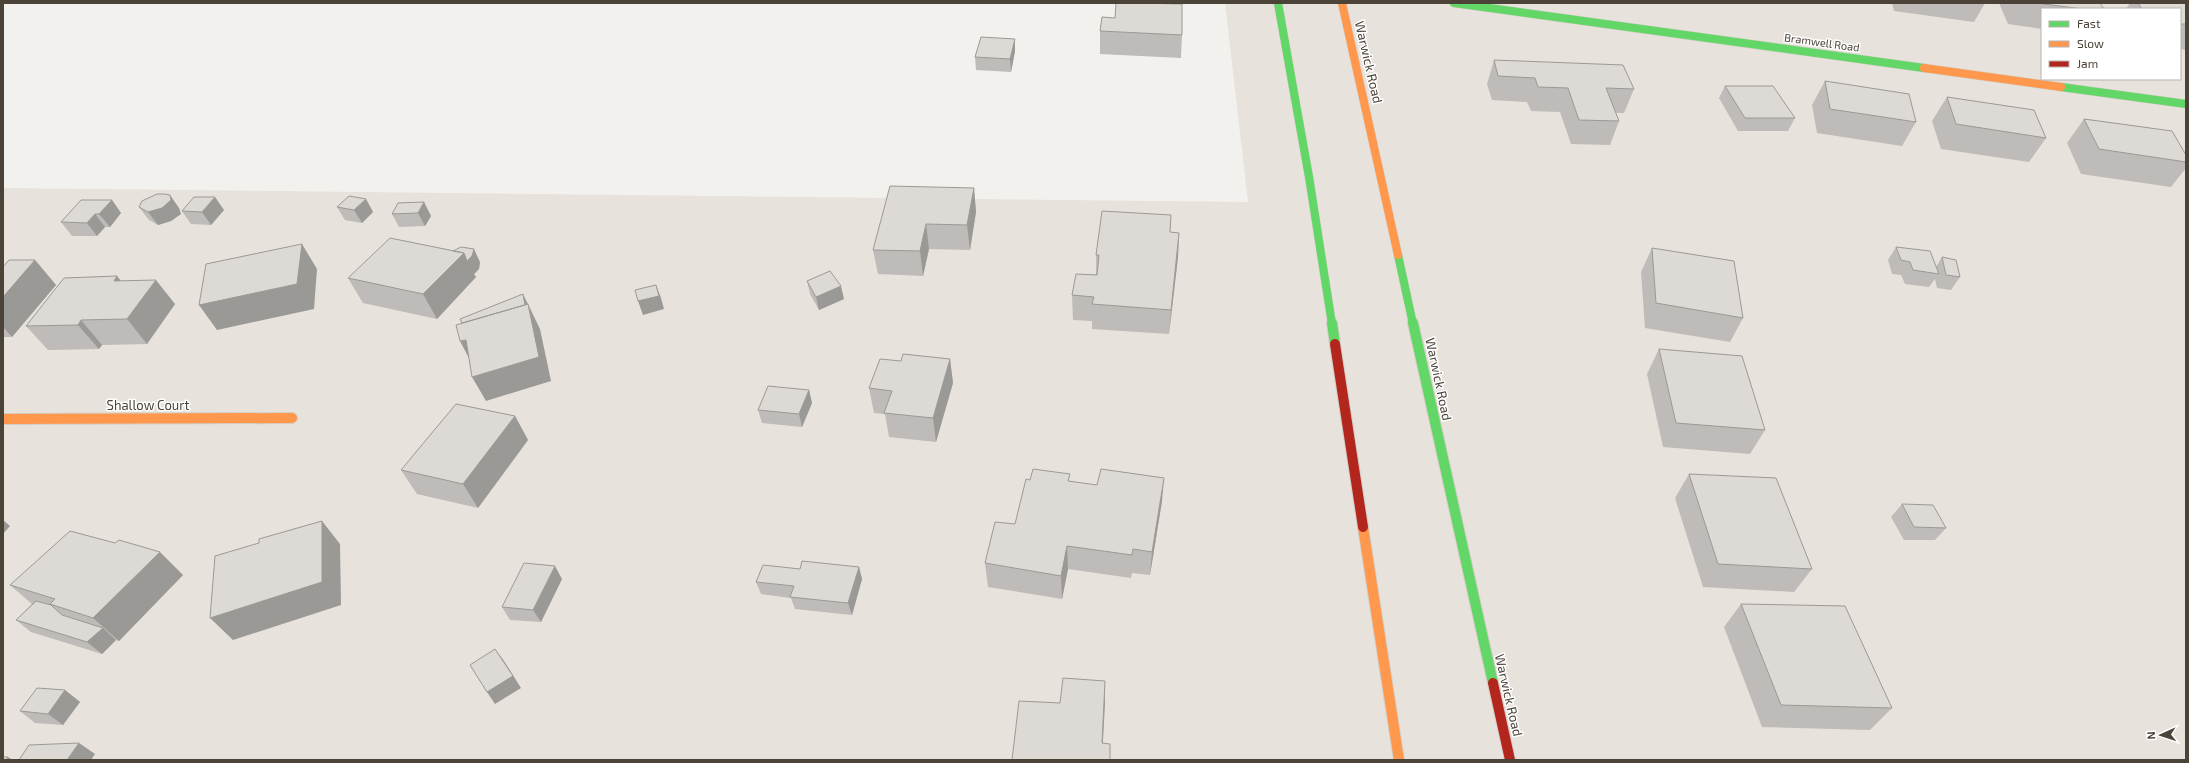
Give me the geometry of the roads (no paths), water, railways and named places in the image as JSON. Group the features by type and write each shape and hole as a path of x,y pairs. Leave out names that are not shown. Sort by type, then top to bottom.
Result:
{"main road":[{"path":"1278,3 1310,185 1399,760"},
{"name":"Warwick Road","path":"1342,3 1510,760"},
{"name":"Bramwell Road","path":"1454,3 2186,104"},
{"name":"Shallow Court","path":"3,419 292,418"}]}
